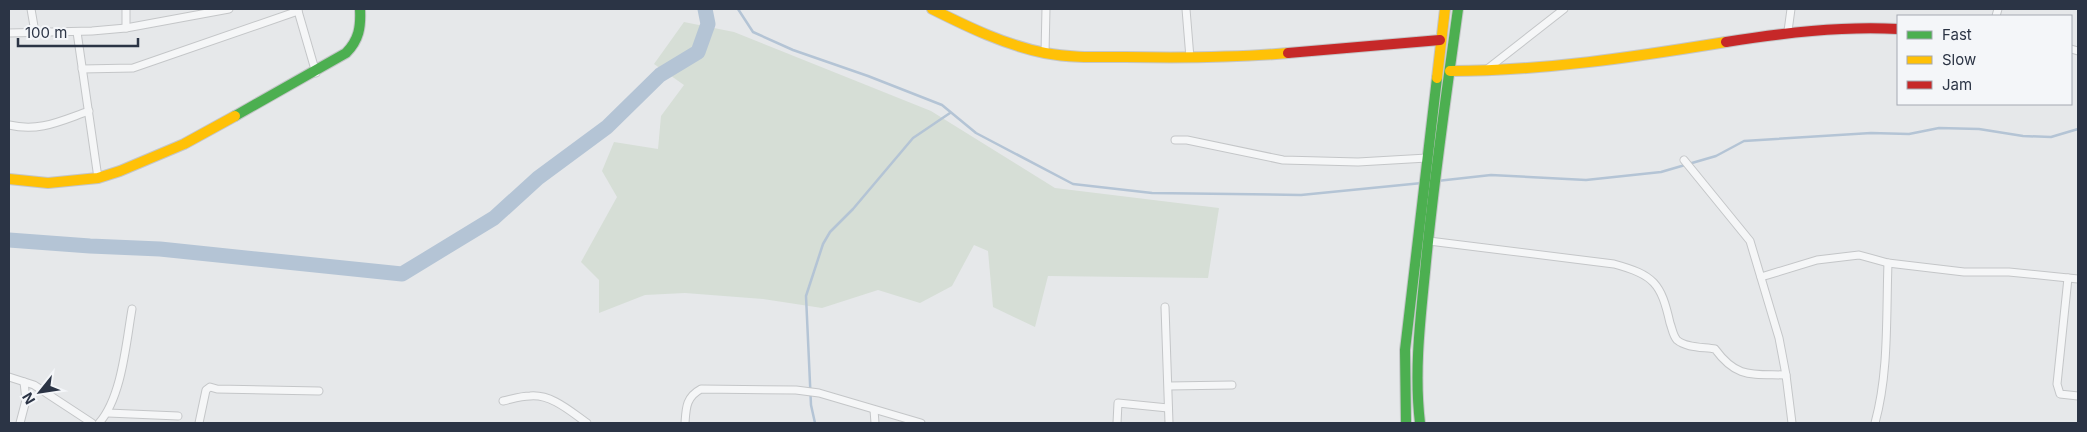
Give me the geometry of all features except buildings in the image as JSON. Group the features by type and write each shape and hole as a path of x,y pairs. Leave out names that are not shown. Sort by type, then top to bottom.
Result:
{"street":[{"path":"31,9 34,32"},
{"path":"126,9 126,28"},
{"path":"9,33 77,32 126,28 229,9"},
{"path":"9,179 48,182 98,178 129,168 184,144 316,73 340,58 358,40 360,9"},
{"path":"932,9 964,25 1008,43 1045,53 1066,56 1246,57 1440,40"},
{"path":"1045,53 1046,9"},
{"path":"1186,9 1190,58"},
{"path":"1429,178 1427,158 1445,9"},
{"path":"1406,423 1405,350 1429,178 1450,72 1458,9"},
{"path":"1484,72 1564,9"},
{"path":"1788,31 1791,9"},
{"path":"82,69 133,68 296,10 316,73"},
{"path":"1450,72 1484,72 1560,67 1618,60 1788,31 1867,26 1897,29"},
{"path":"77,32 98,178"},
{"path":"9,125 32,128 42,127 88,110"},
{"path":"1175,140 1187,140 1283,160 1358,162 1427,158"},
{"path":"1684,160 1750,241 1772,314 1786,375 1792,423"},
{"path":"1420,423 1417,400 1420,324 1429,241 1428,191"},
{"path":"1429,241 1614,264 1632,269 1646,275 1658,286 1666,302 1672,331 1677,340 1685,344 1715,349 1726,364 1739,372 1786,375"},
{"path":"1761,277 1817,260 1859,255 1888,263 1964,272 2009,272 2078,279"},
{"path":"1874,423 1882,397 1884,376 1888,263"},
{"path":"2068,278 2057,384 2060,394 2078,396"},
{"path":"1165,307 1169,423"},
{"path":"99,423 108,413 119,377 132,309"},
{"path":"9,377 34,385 92,423"},
{"path":"20,423 26,400 24,382"},
{"path":"1169,386 1232,385"},
{"path":"199,423 206,390 210,387 218,389 319,391"},
{"path":"685,423 687,405 692,394 701,389 796,390 819,393 921,423"},
{"path":"503,401 542,396 561,404 587,423"},
{"path":"1117,423 1118,403 1168,408"},
{"path":"874,410 875,423"},
{"path":"108,413 178,416"}],"shaded area":[{"path":"684,22 734,32 931,111 1055,188 1219,208 1208,278 1048,276 1035,327 993,307 988,251 974,245 952,286 920,303 878,290 822,308 763,299 685,293 645,295 599,313 599,280 581,262 617,197 602,171 614,142 658,149 661,116 684,85 654,64"}],"waterway":[{"path":"9,240 160,249 402,274 494,218 538,178 607,127 660,75 698,52 708,24 705,9"},
{"path":"738,9 753,32 793,50 868,76 942,105 976,133 1073,184 1152,193 1301,195 1422,183"},
{"path":"815,423 811,405 806,296 823,244 830,232 853,209 913,138 950,113"},
{"path":"1437,181 1491,175 1586,180 1661,172 1716,156 1744,141 1871,133 1909,134 1939,128 1979,129 2023,136 2051,137 2078,129"}],"traffic: fast":[{"path":"235,116 346,53 354,43 358,33 360,9"},
{"path":"1420,423 1418,348 1421,310 1436,173 1458,9"},
{"path":"1406,423 1405,350 1437,78"}],"traffic: slow":[{"path":"932,9 1001,40 1030,50 1055,55 1085,57 1186,57 1288,53"},
{"path":"1437,78 1445,9"},
{"path":"1450,71 1554,66 1623,58 1726,42"},
{"path":"9,179 48,183 98,178 120,171 184,144 235,116"}],"traffic: jam":[{"path":"1726,42 1812,31 1855,28 1897,29"},
{"path":"1288,53 1440,40"}]}
